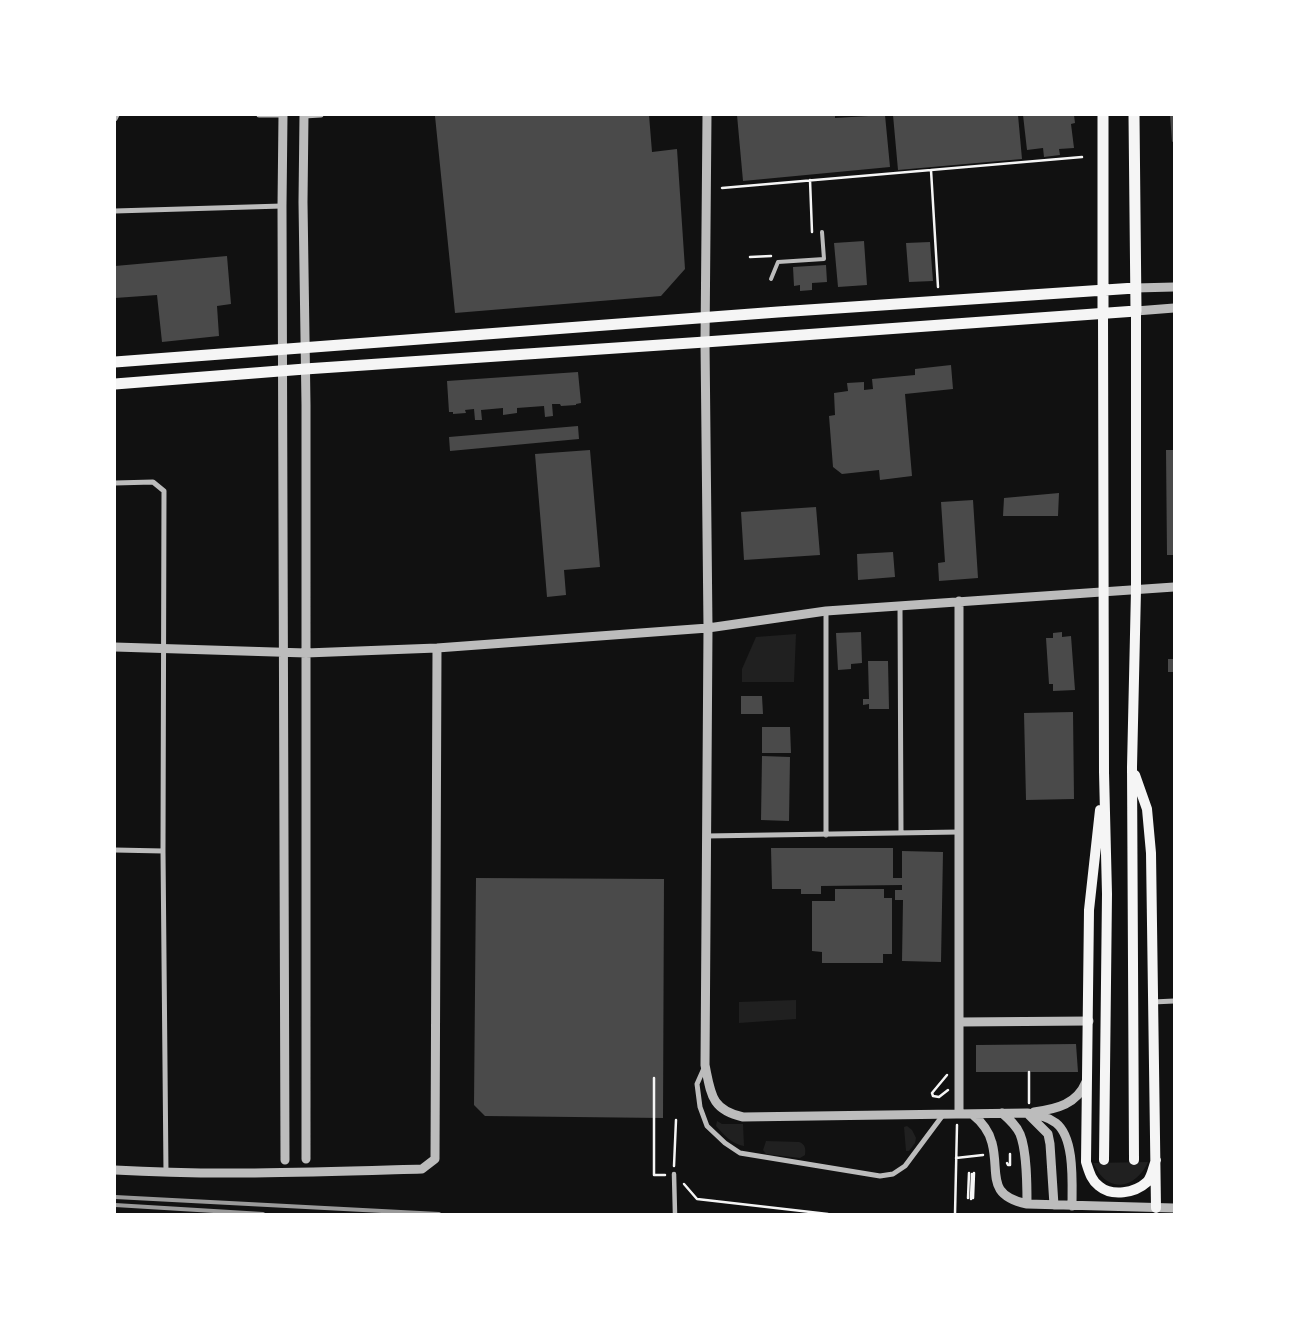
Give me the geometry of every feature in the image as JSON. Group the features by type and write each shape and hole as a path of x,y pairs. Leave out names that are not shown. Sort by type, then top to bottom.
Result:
{"main road":[{"path":"1103,115 1104,772 1108,894 1104,1160"},
{"path":"1134,115 1136,288 1136,590 1132,767 1134,1160"},
{"path":"115,362 1136,288"},
{"path":"115,384 1136,311"},
{"path":"1132,767 1147,809 1150,844 1156,1208"},
{"path":"1104,772 1089,910 1086,1162 1090,1176 1100,1187 1115,1192 1128,1192 1140,1188 1148,1180 1156,1160"}],"street":[{"path":"259,115 283,115 285,1160"},
{"path":"306,1159 304,116 321,115"},
{"path":"707,115 705,342 708,628 705,1065 711,1092 716,1102 724,1110 733,1115 744,1117 1002,1114 1026,1113 1065,1106 1083,1090 1088,1079"},
{"path":"115,211 282,206"},
{"path":"1136,288 1174,287"},
{"path":"1136,311 1174,308"},
{"path":"115,483 153,482 164,491 163,850 166,1173"},
{"path":"115,647 306,653 437,648 708,628 826,611 1174,587"},
{"path":"959,601 959,1114"},
{"path":"900,606 901,833"},
{"path":"826,611 826,835"},
{"path":"115,1170 166,1173 422,1169 435,1159 437,648"},
{"path":"706,836 959,832"},
{"path":"115,850 163,850"},
{"path":"1153,1002 1174,1001"},
{"path":"960,1022 1089,1021"},
{"path":"705,1065 697,1084 700,1107 707,1126 725,1143 740,1153 880,1176 893,1174 905,1166 943,1114"},
{"path":"1026,1113 1048,1134 1054,1205"},
{"path":"1026,1113 1046,1117 1057,1124 1067,1138 1070,1150 1072,1206"},
{"path":"972,1114 982,1122 990,1136 996,1179 1002,1192 1010,1199 1027,1204 1174,1208"},
{"path":"1002,1114 1013,1123 1020,1134 1025,1166 1027,1204"},
{"path":"674,1174 674,1214"}],"lane":[{"path":"771,279 778,262 824,259 822,232"}],"path":[{"path":"722,188 1082,157"},
{"path":"930,170 938,287"},
{"path":"810,180 812,233"},
{"path":"750,257 777,255"},
{"path":"947,1070 947,1076 933,1090 933,1096 939,1097 952,1087"},
{"path":"654,1078 654,1175 674,1174 697,1198 828,1214"},
{"path":"674,1174 676,1120"},
{"path":"955,1214 957,1124"},
{"path":"1007,1159 1008,1165 1010,1165 1010,1154"},
{"path":"971,1198 972,1173"}],"shaded area":[{"path":"796,634 794,682 742,682 742,669 756,637"},
{"path":"796,1000 796,1019 739,1023 739,1002"},
{"path":"717,1121 722,1124 743,1124 744,1146 725,1136 716,1126"},
{"path":"907,1126 912,1130 916,1138 909,1151 906,1151 904,1127"},
{"path":"766,1141 799,1142 805,1147 805,1155 800,1158 766,1154 763,1150"},
{"path":"1148,1162 1138,1177 1121,1185 1106,1180 1093,1163"}],"building":[{"path":"649,115 652,152 677,149 685,269 661,296 455,313 435,116"},
{"path":"737,115 835,115 835,118 885,115 890,167 743,181"},
{"path":"893,115 1018,115 1022,159 898,170"},
{"path":"1023,115 1074,115 1075,123 1071,124 1074,148 1059,149 1060,155 1044,157 1043,148 1027,150"},
{"path":"1170,115 1174,115 1174,141 1172,142"},
{"path":"864,241 867,285 838,287 834,243"},
{"path":"930,242 933,281 909,282 906,243"},
{"path":"227,256 231,304 217,306 219,336 162,342 157,295 115,298 115,266"},
{"path":"826,265 827,282 812,283 812,290 800,291 800,285 794,286 793,267"},
{"path":"951,365 953,389 905,394 912,476 880,480 879,470 842,474 833,467 829,416 835,415 834,393 848,391 847,383 864,382 864,390 873,389 872,379 915,375 915,369"},
{"path":"578,372 581,403 561,406 560,404 552,404 553,416 545,417 544,406 517,408 517,413 503,415 503,408 481,410 482,420 475,420 474,409 465,410 466,413 453,414 453,412 449,412 447,381"},
{"path":"578,426 579,439 450,451 449,437"},
{"path":"590,450 600,567 564,570 566,595 547,597 535,454"},
{"path":"1166,450 1174,450 1174,555 1167,555"},
{"path":"1059,493 1058,516 1003,516 1004,498"},
{"path":"973,500 978,578 939,581 938,563 945,562 941,502"},
{"path":"816,507 820,555 744,560 741,512"},
{"path":"893,552 895,577 858,580 857,554"},
{"path":"861,632 862,663 851,664 851,669 838,670 836,633"},
{"path":"1062,632 1062,637 1071,636 1075,690 1053,691 1053,684 1049,684 1046,638 1053,638 1053,633"},
{"path":"1168,659 1174,659 1174,672 1168,672"},
{"path":"868,661 888,661 889,709 869,709 869,704 863,705 863,699 869,699"},
{"path":"741,696 762,696 763,714 741,714"},
{"path":"1073,712 1074,799 1026,800 1024,713"},
{"path":"762,727 790,727 791,753 762,753"},
{"path":"762,756 790,757 789,821 761,820"},
{"path":"771,848 893,848 893,878 902,878 902,851 943,852 941,962 902,961 903,900 895,900 895,890 902,890 902,885 821,886 821,894 801,894 801,889 772,889"},
{"path":"476,878 664,879 663,1118 485,1116 474,1105"},
{"path":"835,889 884,889 884,898 892,898 892,954 883,954 883,963 822,963 822,952 812,951 812,901 835,901"},
{"path":"1076,1044 1078,1072 976,1072 976,1045"}],"railway":[{"path":"115,1197 439,1214"},
{"path":"115,1205 263,1214"}]}
